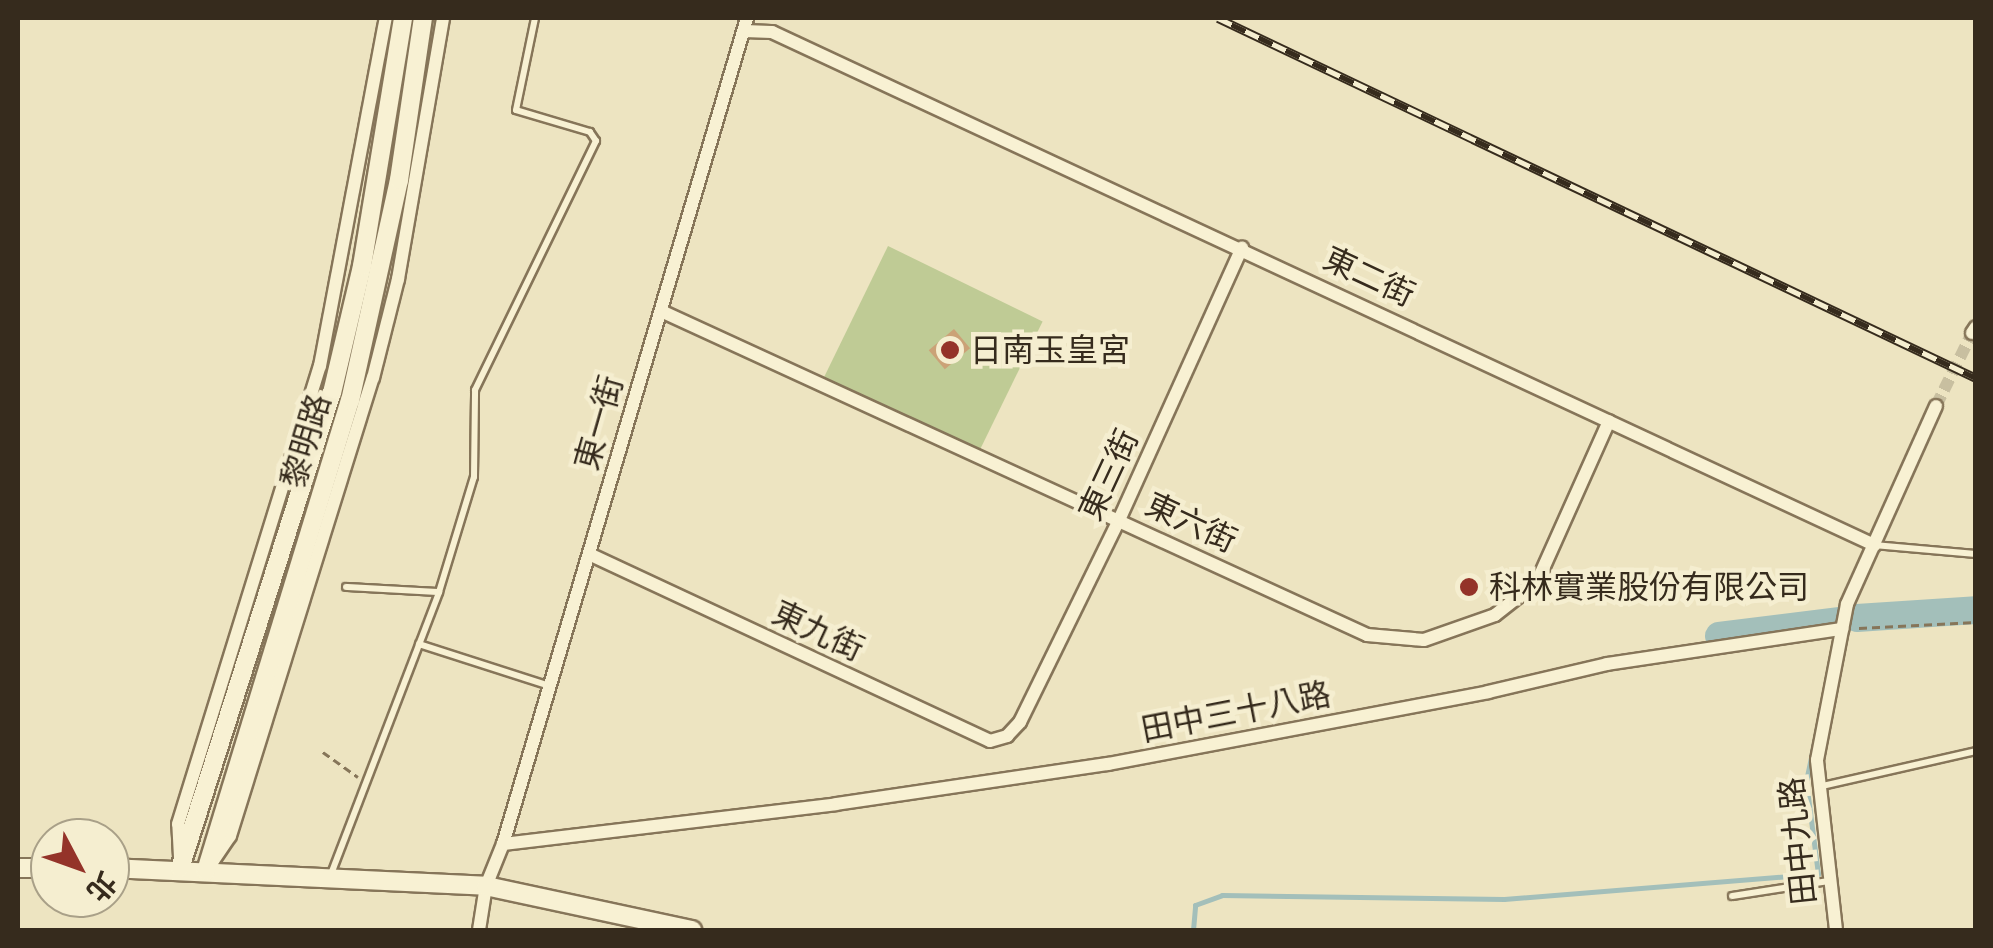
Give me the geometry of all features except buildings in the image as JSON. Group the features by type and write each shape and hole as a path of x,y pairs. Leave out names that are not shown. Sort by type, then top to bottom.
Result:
{"street":[{"path":"180,868 178,824 320,366 386,18"},
{"name":"黎明路","path":"180,868 332,392 383,152 404,18"},
{"name":"黎明路","path":"206,871 350,400 389,225 407,180 423,18"},
{"path":"206,871 230,836 373,378 398,279 407,180 443,18"},
{"name":"東二街","path":"745,24 772,32 1242,248 1874,545"},
{"name":"東一街","path":"479,930 486,886 504,844 745,24"},
{"path":"349,228 383,152"},
{"name":"東三街","path":"1020,722 1119,520 1242,248"},
{"name":"東六街","path":"661,312 1367,635 1424,640 1495,615 1537,582 1609,421"},
{"name":"田中九路","path":"1836,930 1817,760 1842,628 1847,604 1936,406"},
{"path":"275,571 280,500"},
{"path":"308,538 312,577"},
{"name":"東九街","path":"590,554 990,741 1008,736 1020,722"},
{"name":"田中三十八路","path":"504,844 836,804 1108,764 1488,692 1607,664 1842,628"},
{"path":"130,868 486,886 692,930"}],"lane":[{"path":"330,877 439,592 474,476 475,390 596,141 590,132 516,110 535,18"},
{"name":"東二街","path":"1874,545 1976,554"},
{"path":"346,587 439,592"},
{"path":"419,644 550,686"},
{"path":"1817,787 1976,751"},
{"path":"1732,896 1829,881"}],"path":[{"path":"1842,628 1976,622"},
{"path":"323,752 366,783"}],"green space":[{"path":"888,246 1043,321 974,462 820,386"}],"waterway":[{"path":"1857,618 1976,610"},
{"path":"1719,636 1840,621"},
{"path":"1193,930 1195,905 1222,895 1504,899 1818,874 1806,781 1817,729"}],"tunnel":[{"path":"1936,406 1972,333"}],"railway":[{"path":"1218,18 1976,378"}],"place":[{"name":"日南玉皇宮","path":"950,350"},
{"name":"科林實業股份有限公司","path":"1469,587"}]}
